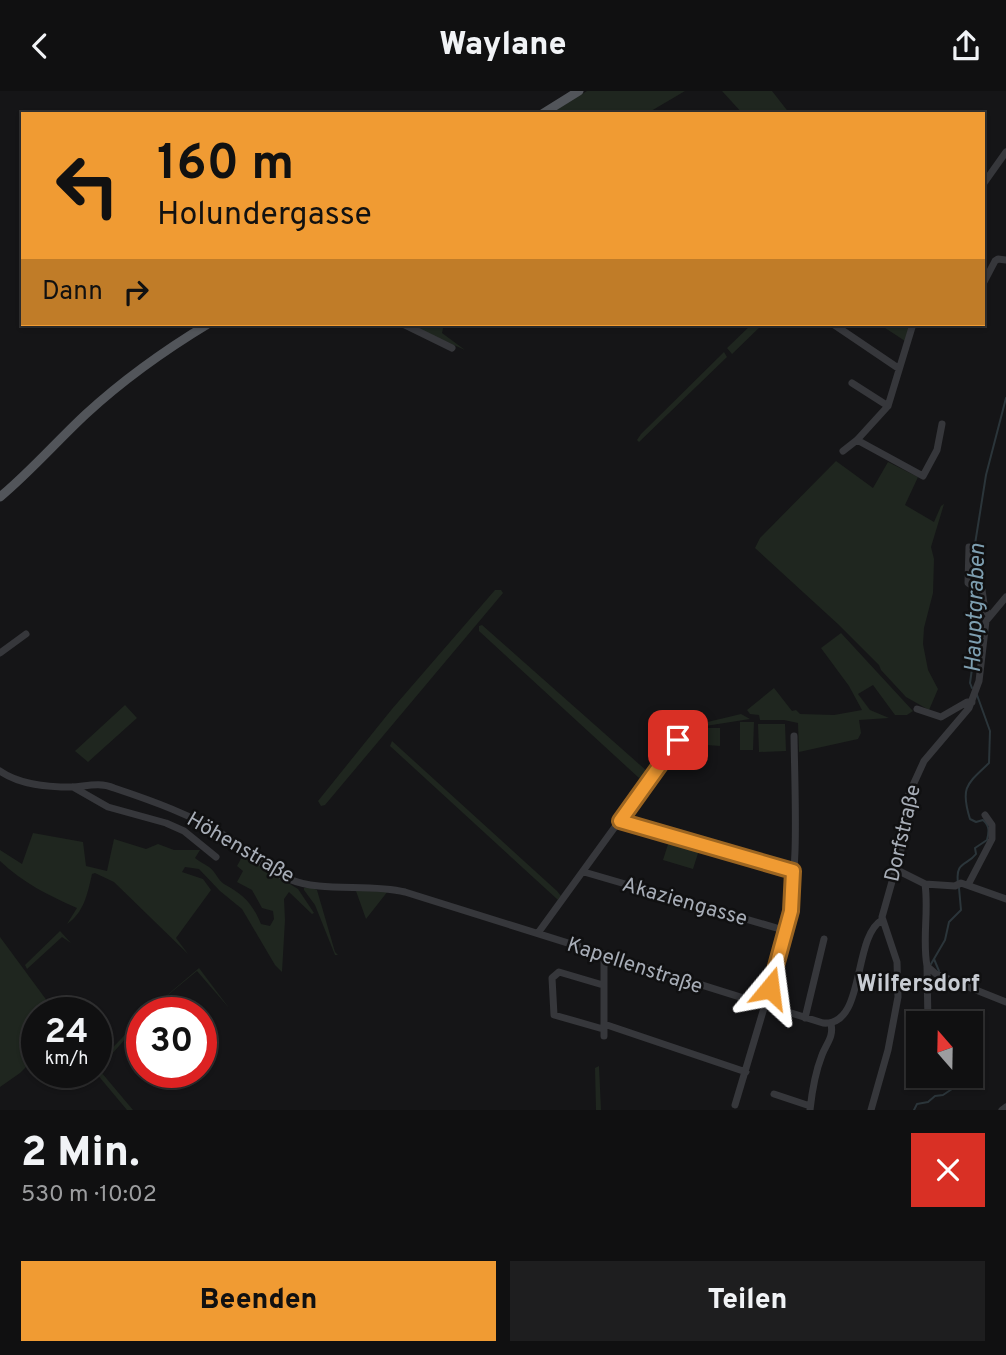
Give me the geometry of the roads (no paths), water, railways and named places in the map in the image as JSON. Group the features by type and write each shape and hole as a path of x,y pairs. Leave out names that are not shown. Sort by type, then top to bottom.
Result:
{"main road":[{"path":"545,112 579,91"},
{"path":"0,497 100,401 159,356 205,326"}],"street":[{"path":"985,182 1006,152"},
{"path":"985,280 995,261 1006,260"},
{"path":"407,326 452,348"},
{"path":"836,326 898,368"},
{"path":"843,451 857,440 888,406 912,326"},
{"path":"852,383 888,406"},
{"path":"857,440 923,476 937,450 942,424"},
{"path":"969,547 968,583 982,590 985,610 989,615"},
{"path":"917,709 941,717 967,702 976,692 984,626 989,615 1006,597"},
{"path":"0,653 26,634"},
{"name":"Dorfstraße","path":"882,920 906,832 908,796 917,772 962,719 976,692"},
{"path":"735,1105 791,911 794,736"},
{"path":"538,933 679,741"},
{"name":"Höhenstraße","path":"0,771 34,784 72,787 106,785 193,817 231,839 288,879 405,892"},
{"path":"72,787 108,807 166,823 184,831 216,857"},
{"path":"961,885 992,839 992,825 985,815"},
{"path":"184,831 193,817"},
{"path":"620,821 793,871"},
{"path":"895,869 925,884 961,885 1006,899"},
{"name":"Akaziengasse","path":"584,872 787,931"},
{"path":"925,884 927,902 924,940 928,967 929,1011"},
{"name":"Kapellenstraße","path":"405,892 765,1006 831,1024"},
{"path":"774,1094 810,1108 812,1088 821,1055 832,1034 831,1024 843,1017 848,1007 859,977 866,944 875,926 882,920 897,962 898,997 888,1050 871,1110"},
{"path":"804,1018 824,939"},
{"path":"604,954 604,1030"},
{"path":"928,967 936,974 1006,1002"},
{"path":"603,985 559,972 552,978 554,1015 746,1072"}],"waterway":[{"name":"Hauptgraben","path":"976,584 972,563 986,475 1006,398"},
{"name":"Hauptgraben","path":"972,688 970,683 978,626 977,589"},
{"name":"Hauptgraben","path":"958,883 960,867 973,858 976,854 975,848 987,840 988,834 988,827 983,820 976,822 970,819 966,800 971,782 989,763 990,731 977,695"},
{"name":"Hauptgraben","path":"931,964 945,940 949,922 961,910 959,888"},
{"path":"934,959 939,971"},
{"name":"Hauptgraben","path":"914,1110 917,1104 928,1102 952,1089"}],"district":[{"name":"Wilfersdorf","path":"918,983"}]}
